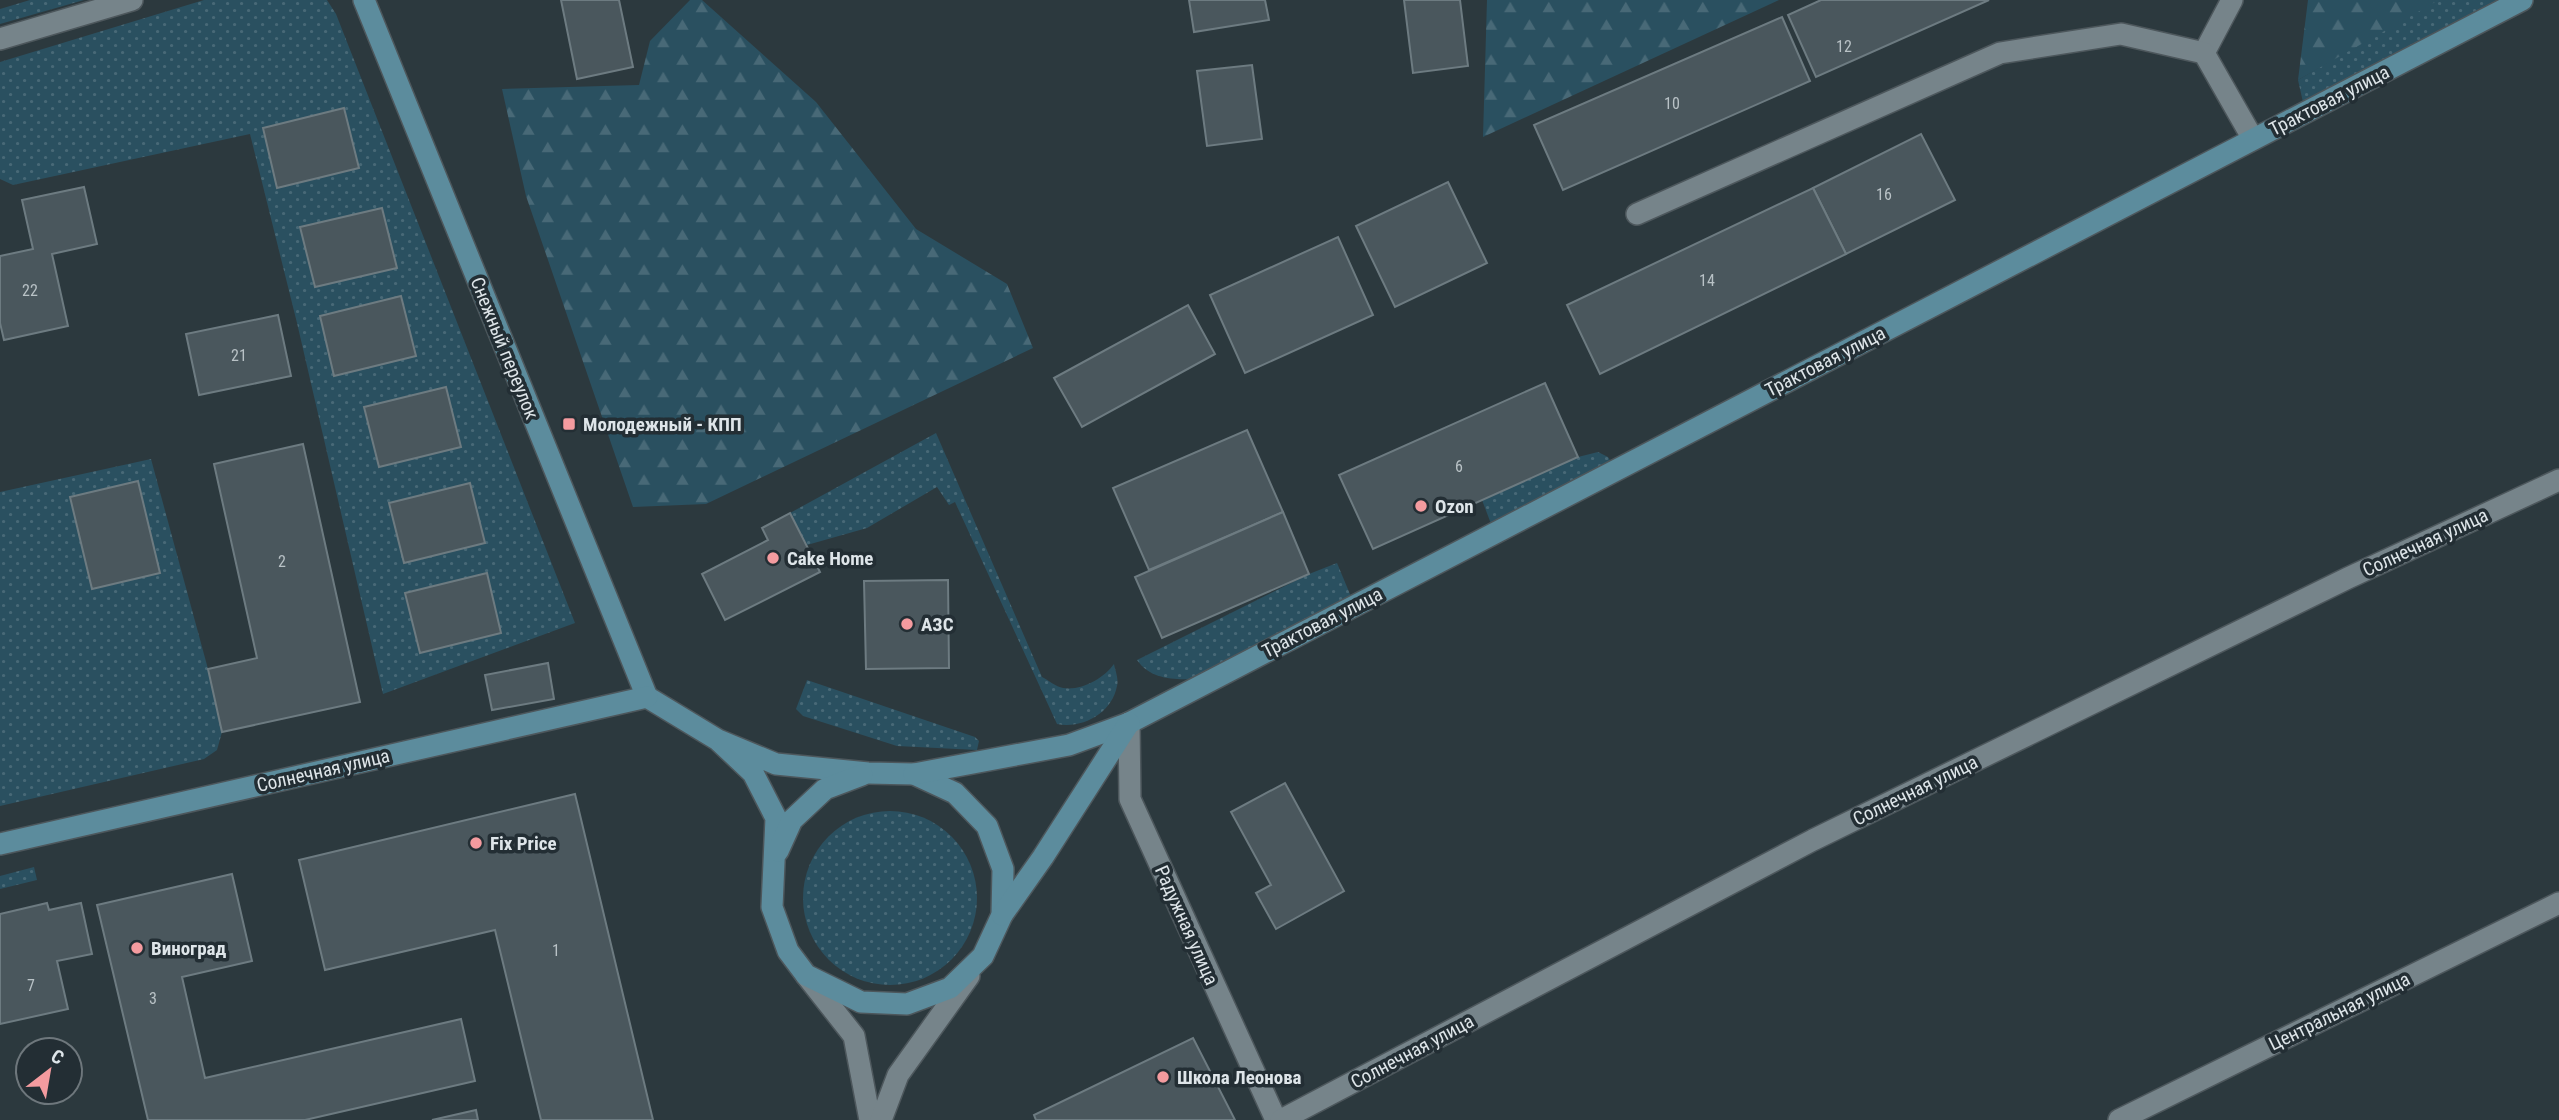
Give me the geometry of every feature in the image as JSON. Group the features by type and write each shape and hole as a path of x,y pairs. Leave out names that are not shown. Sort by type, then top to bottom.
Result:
{"street":[{"path":"0,38 132,0"},
{"name":"Снежный переулок","path":"364,0 647,697"},
{"path":"2204,53 2232,0"},
{"name":"Трактовая улица","path":"914,774 1069,745 1129,723 2522,0"},
{"path":"1637,214 2000,53 2121,34 2204,53 2253,139"},
{"name":"Солнечная улица","path":"1279,1120 1813,840 2348,578 2559,480"},
{"path":"647,697 718,740 776,764 868,773 914,774 955,793 987,826 1003,869 1002,915 983,956 898,1075 881,1120"},
{"name":"Солнечная улица","path":"0,844 647,697"},
{"name":"Трактовая улица","path":"1002,915 1043,857 1129,723"},
{"name":"Радужная улица","path":"1129,723 1130,799 1279,1120"},
{"path":"718,740 753,773 776,818 772,907 788,951 854,1036 870,1120"},
{"path":"773,862 792,820 825,789 868,773"},
{"name":"Центральная улица","path":"2119,1120 2559,903"},
{"path":"806,975 861,1002 907,1004 950,988 983,956"}],"green space":[{"path":"30,0 84,0 0,24 0,9"},
{"path":"204,0 327,0 336,14 575,623 383,694 250,134 13,185 0,179 0,62"},
{"path":"690,0 702,0 816,102 916,229 1007,284 1033,348 706,504 633,507 526,196 502,89 639,85 650,41"},
{"path":"1487,0 1779,0 1483,137"},
{"path":"2308,0 2439,0 2298,80"},
{"path":"2433,0 2515,0 2305,111 2298,80"},
{"path":"936,433 1042,677 1060,687 1078,687 1098,679 1114,664 1118,680 1114,696 1095,717 1077,724 1057,724 955,502 949,505 937,487 867,528 807,545 790,513"},
{"path":"1598,452 1608,457 1614,467 1493,529 1482,500 1578,457"},
{"path":"151,459 208,669 222,732 217,750 204,759 0,806 0,492"},
{"path":"1337,563 1352,599 1194,679 1155,675 1137,660 1309,574"},
{"path":"807,680 975,737 979,741 977,750 897,746 803,716 796,709"},
{"path":"890,811 923,818 951,837 970,865 977,898 970,931 951,959 923,978 890,985 857,978 829,959 810,931 803,898 810,865 829,837 857,818"},
{"path":"34,867 37,880 0,889 0,876"}],"building":[{"path":"561,0 619,0 633,67 577,79"},
{"path":"1189,0 1265,0 1269,20 1194,32"},
{"path":"1404,0 1460,0 1468,66 1413,73"},
{"path":"1821,0 1989,0 1816,77 1788,15"},
{"path":"1782,17 1810,81 1563,190 1534,125"},
{"path":"1252,65 1262,139 1207,146 1197,71"},
{"path":"344,108 359,168 277,188 263,128"},
{"path":"1921,134 1955,200 1846,254 1813,188"},
{"path":"1448,182 1487,263 1395,307 1356,226"},
{"path":"84,187 97,244 52,254 68,326 4,340 0,323 0,256 33,249 22,200"},
{"path":"1813,188 1846,254 1600,374 1567,305"},
{"path":"382,208 397,268 315,287 300,227"},
{"path":"1338,237 1373,315 1245,373 1210,295"},
{"path":"401,296 416,356 334,376 320,316"},
{"path":"1188,305 1215,354 1082,427 1054,378"},
{"path":"278,315 291,376 199,395 186,334"},
{"path":"1545,383 1578,457 1373,549 1339,475"},
{"path":"446,387 461,447 379,467 364,407"},
{"path":"1247,430 1283,512 1149,570 1113,488"},
{"path":"303,444 360,702 222,732 208,669 257,658 214,464"},
{"path":"138,481 160,573 92,589 70,497"},
{"path":"470,483 485,543 404,563 389,503"},
{"path":"1283,512 1309,574 1162,638 1135,577"},
{"name":"Cake Home","path":"790,513 820,572 725,620 702,574 768,540 762,528"},
{"path":"487,573 501,633 420,653 405,593"},
{"name":"АЗС","path":"948,580 949,668 866,669 864,581"},
{"path":"548,663 554,699 492,710 485,675"},
{"path":"1285,783 1344,891 1276,929 1256,893 1271,885 1231,812"},
{"path":"575,794 653,1120 541,1120 495,930 325,970 299,860"},
{"path":"232,874 252,961 182,977 205,1078 461,1019 475,1081 305,1120 148,1120 97,905"},
{"path":"47,903 49,910 81,903 92,954 57,961 68,1009 0,1024 0,914"},
{"name":"Школа Леонова","path":"1193,1038 1235,1120 1036,1120 1034,1115"},
{"path":"476,1110 478,1120 432,1120"}],"place":[{"name":"Молодежный - КПП","path":"569,424"},
{"name":"Ozon","path":"1421,506"},
{"name":"Cake Home","path":"773,558"},
{"name":"АЗС","path":"907,624"},
{"name":"Fix Price","path":"476,843"},
{"name":"Виноград","path":"137,948"},
{"name":"Школа Леонова","path":"1163,1077"}]}
